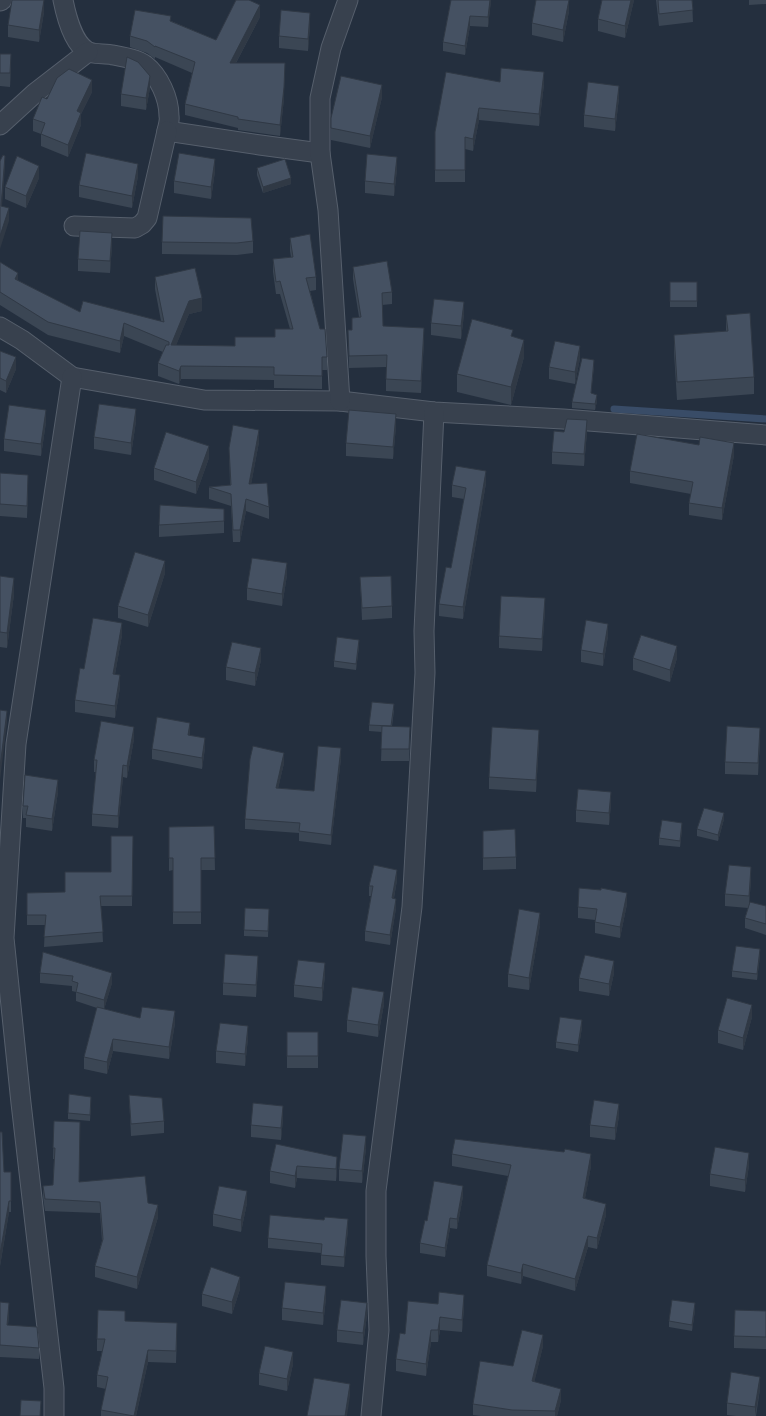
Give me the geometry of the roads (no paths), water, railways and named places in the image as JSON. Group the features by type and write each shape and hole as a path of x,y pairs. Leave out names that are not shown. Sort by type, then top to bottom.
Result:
{"street":[{"path":"63,0 70,25 78,43 88,52 127,57 144,64 156,77 166,98 170,116 147,218 142,224 135,228 74,226"},
{"path":"340,401 328,210 320,153 320,98 331,48 348,0"},
{"path":"0,124 35,93 88,52"},
{"path":"167,131 320,153"},
{"path":"0,327 22,340 72,377 204,400 340,401 434,412 572,420 766,435"},
{"path":"54,1416 54,1388 4,938 16,744 72,377"},
{"path":"371,1416 379,1330 376,1191 412,907 425,673 424,631 434,412"}],"waterway":[{"path":"614,409 766,419"}]}
